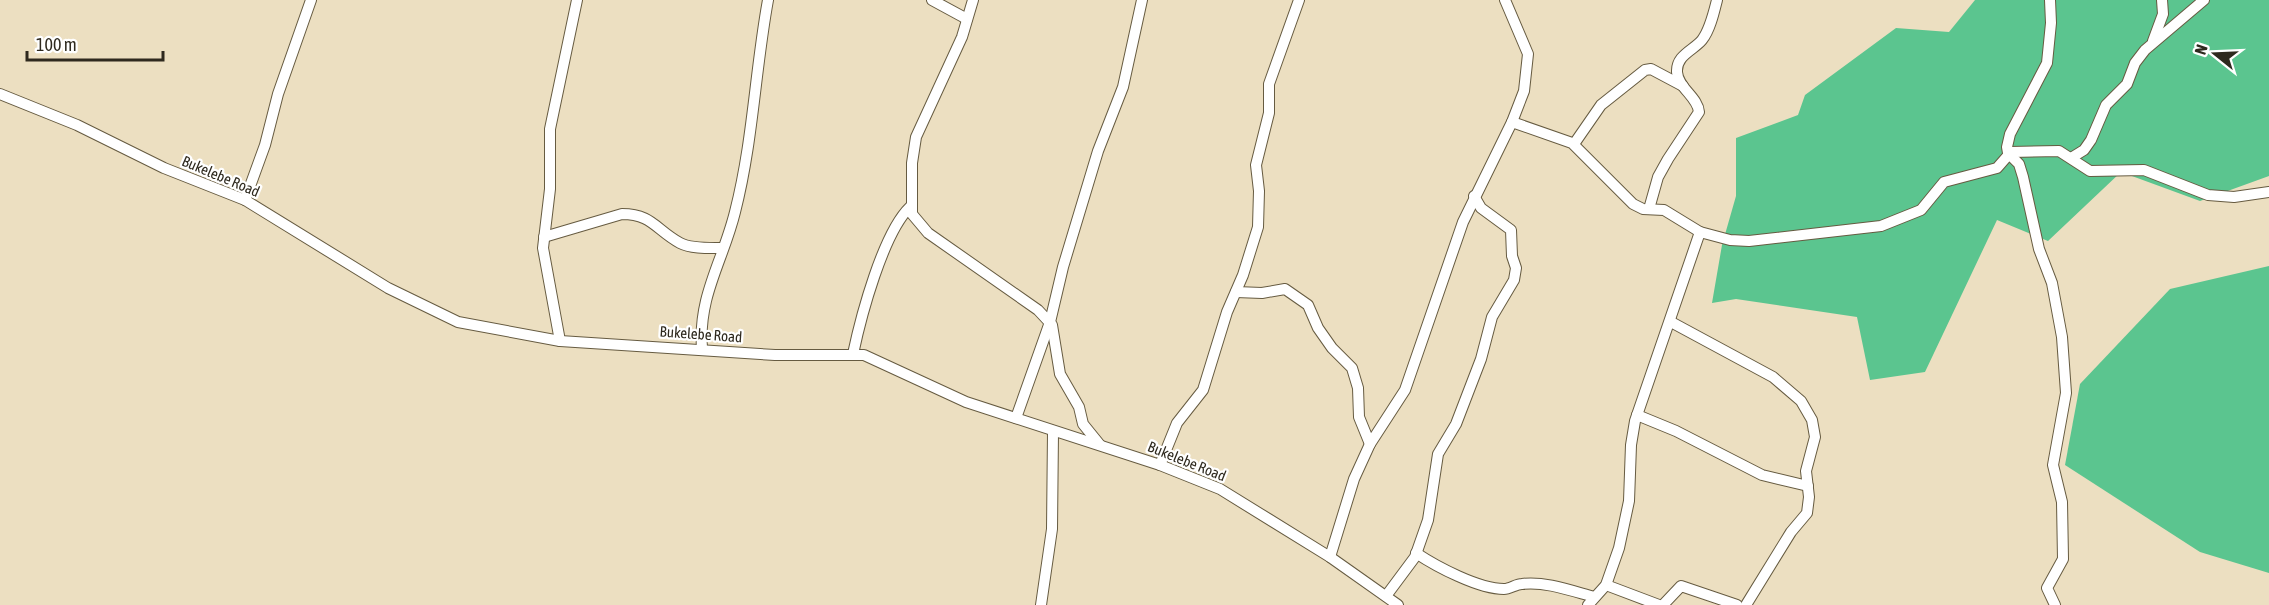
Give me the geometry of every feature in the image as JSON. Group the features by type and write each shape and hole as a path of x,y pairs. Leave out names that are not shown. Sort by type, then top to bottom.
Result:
{"street":[{"path":"245,200 265,145 278,93 310,0"},
{"path":"560,341 543,257 549,198 550,129 577,0"},
{"path":"702,348 701,313 735,213 752,128 758,64 768,0"},
{"path":"932,0 967,19"},
{"path":"973,0 938,92 916,136 910,207 916,221 928,233 1038,310 1050,322 1060,374 1079,407 1083,424 1101,446"},
{"path":"1016,418 1050,322 1063,267 1095,160 1123,87 1142,0"},
{"path":"1160,465 1177,423 1203,390 1227,312 1259,224 1256,165 1269,113 1269,84 1299,0"},
{"path":"1330,557 1354,479 1370,444 1408,381 1454,245 1474,196 1512,122 1524,91 1528,57 1506,0"},
{"path":"1649,208 1658,177 1699,112 1698,106 1677,74 1679,63 1702,40 1717,0"},
{"path":"2050,0 2051,23 2047,63 2010,134 2007,147 2008,153 2019,164 2024,177 2038,249 2052,283 2062,337 2066,393 2053,465 2062,502 2063,559 2047,588 2055,605"},
{"path":"2152,44 2163,14 2162,0"},
{"path":"2071,158 2084,150 2091,140 2106,105 2127,84 2137,60 2152,44 2205,0"},
{"path":"1574,144 1601,105 1645,70 1651,69 1684,86"},
{"name":"Bukelebe Road","path":"0,94 76,125 164,168 245,200 388,288 434,312 480,328 560,341 702,348 775,355 853,354 872,359 966,402 1160,465 1220,489 1330,557 1398,605"},
{"path":"1512,122 1574,144 1632,204 1664,210 1700,232 1730,240 1749,241 1881,226 1921,210 1944,182 1997,168 2008,153 2019,150 2059,151 2090,171 2144,170 2208,195 2234,197 2269,192"},
{"path":"1386,596 1416,553 1428,520 1438,454 1455,429 1481,359 1492,317 1510,289 1515,273 1511,230 1481,208 1474,196"},
{"path":"853,354 860,318 885,250 910,207"},
{"path":"544,237 621,214 633,214 648,219 680,243 723,248"},
{"path":"1416,553 1434,565 1454,572 1469,582 1505,589 1522,584 1544,586 1591,601 1606,585 1619,548 1629,501 1631,445 1637,415 1671,322 1688,261 1700,232"},
{"path":"1236,292 1262,293 1285,289 1308,305 1318,328 1332,348 1352,368 1358,388 1359,417 1370,444"},
{"path":"1671,322 1773,377 1801,401 1812,420 1815,437 1806,471 1807,513 1791,532 1746,605"},
{"path":"1637,415 1676,431 1762,475 1808,486"},
{"path":"1041,605 1052,529 1053,432"},
{"path":"1606,585 1661,605 1681,586 1737,605"}],"green space":[{"path":"1975,0 2269,0 2269,176 2200,201 2121,172 2048,241 1997,220 1925,372 1870,380 1857,317 1736,299 1712,303 1722,245 1736,196 1736,138 1798,115 1805,95 1896,28 1949,32"},
{"path":"2269,266 2269,573 2200,552 2065,465 2080,384 2170,289"}]}
